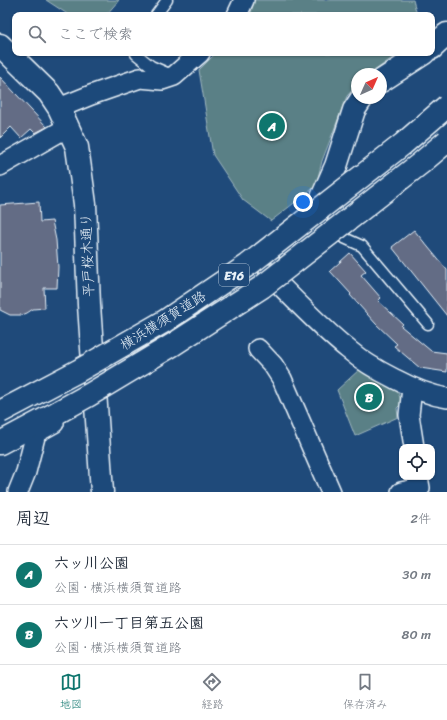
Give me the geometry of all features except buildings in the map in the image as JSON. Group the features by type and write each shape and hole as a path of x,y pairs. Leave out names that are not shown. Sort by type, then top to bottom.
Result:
{"main road":[{"path":"435,45 447,34"},
{"name":"平戸桜木通り","path":"0,45 49,93 64,118 77,147 85,204 89,305 102,492"},
{"path":"387,77 419,56"},
{"path":"95,392 115,374 212,312 293,256 311,236 321,200 336,166 354,110 358,104"},
{"name":"横浜横須賀道路","path":"0,412 78,371 165,321 248,265 404,144 447,106"},
{"name":"横浜横須賀道路","path":"0,443 96,392 262,287 421,163 447,140"}],"street":[{"path":"238,12 244,0"},
{"path":"0,166 64,118 91,95 140,78 162,80 174,76 197,56"},
{"path":"268,274 328,333 350,351 381,372 412,388 438,397 447,398"},
{"path":"258,349 282,379 331,492"},
{"path":"412,388 408,415 413,444"},
{"path":"18,492 26,472 36,433 86,406 95,392"},
{"path":"401,492 420,488 419,480"}],"lane":[{"path":"158,12 167,0"},
{"path":"138,56 151,66 174,76"},
{"path":"314,224 362,246 428,324"}],"green space":[{"path":"46,0 119,0 109,12 64,12"},
{"path":"253,0 413,0 416,12 251,12"},
{"path":"213,56 395,56 378,68 351,68 351,92 347,96 322,161 316,186 271,221 243,200 213,155 199,70"},
{"path":"360,369 397,390 402,403 397,408 398,417 355,436 337,390"}],"place":[{"name":"六ッ川公園","path":"272,126"},
{"name":"六ツ川一丁目第五公園","path":"369,397"}]}
